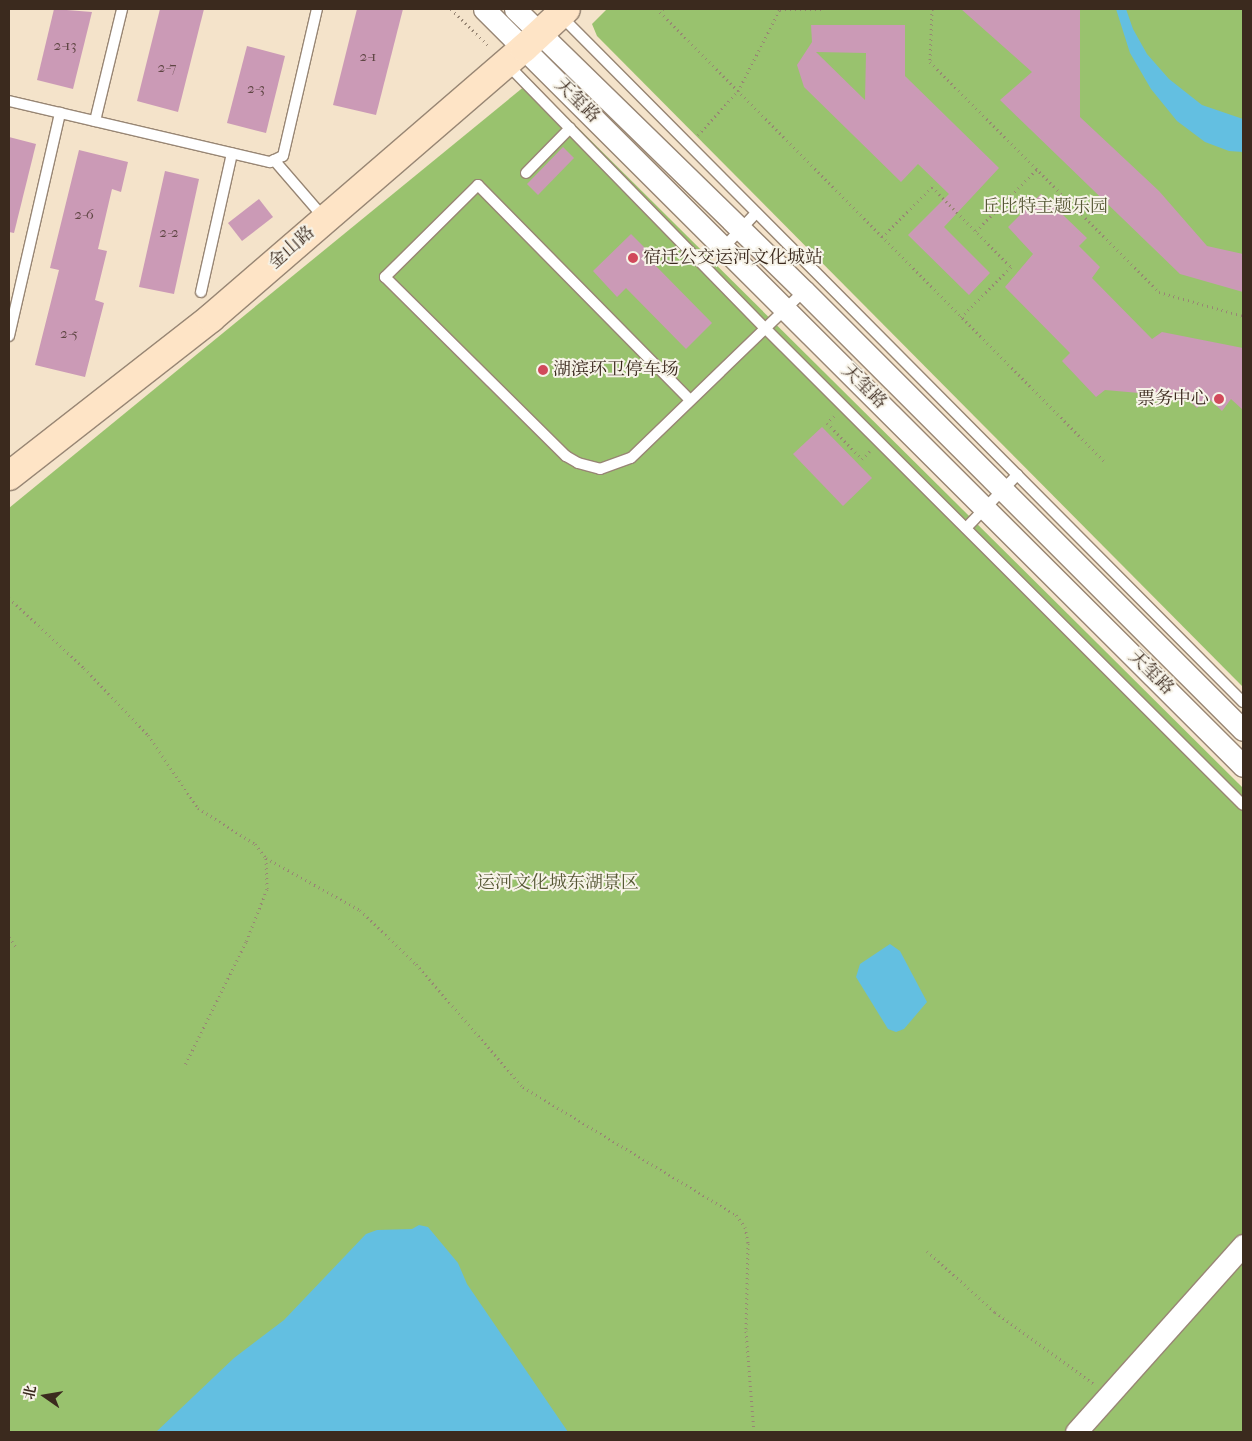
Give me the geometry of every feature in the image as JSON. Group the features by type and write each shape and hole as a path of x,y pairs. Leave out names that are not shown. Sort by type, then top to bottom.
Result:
{"street":[{"name":"天玺路","path":"484,9 1243,766"},
{"name":"天玺路","path":"515,9 524,49 741,229 804,291 1010,482 1243,730"},
{"name":"金山路","path":"9,476 211,318 524,49 560,11"},
{"path":"1076,1432 1243,1244"}],"lane":[{"path":"95,121 122,9"},
{"path":"9,102 270,162 284,156 317,9"},
{"path":"560,11 1010,482 1243,702"},
{"path":"524,49 570,128 765,328 1243,805"},
{"path":"9,336 60,113"},
{"path":"526,173 570,128"},
{"path":"201,292 232,153"},
{"path":"274,160 325,219"},
{"path":"690,400 478,184 386,277 566,456 578,463 600,469 631,458 804,291"},
{"path":"724,247 756,214"},
{"path":"966,528 1010,482"}],"path":[{"path":"451,9 524,49"},
{"path":"663,9 660,12 1104,461"},
{"path":"688,146 738,91 780,10 825,9"},
{"path":"932,9 930,62 1159,292 1243,316"},
{"path":"976,231 1037,169"},
{"path":"882,236 932,187 976,231 1011,267 961,317"},
{"path":"844,406 827,423 862,459 880,442"},
{"path":"9,598 84,668 148,735 198,808 255,844 266,858 360,910 416,964 523,1087 736,1215 744,1227 748,1243 746,1331 754,1432"},
{"path":"185,1065 246,942 267,889 266,858"},
{"path":"9,937 15,946"},
{"path":"927,1250 995,1312 1109,1394"}],"green space":[{"name":"丘比特主题乐园","path":"607,9 1243,9 1243,687 597,36 592,24"},
{"name":"运河文化城东湖景区","path":"531,81 1243,788 1243,1432 9,1432 9,508"}],"water":[{"path":"1116,9 1126,9 1133,29 1147,54 1169,79 1202,105 1243,119 1243,152 1229,151 1205,142 1177,121 1151,89 1130,53"},
{"path":"890,944 900,951 927,1002 904,1029 896,1032 888,1029 856,977 860,964"},
{"path":"419,1225 428,1227 458,1263 467,1284 568,1432 156,1432 234,1358 284,1320 366,1234 377,1230 412,1229"}],"building":[{"path":"54,9 92,12 73,89 37,80"},
{"path":"160,9 204,9 178,112 137,101"},
{"path":"357,9 403,9 376,115 333,105"},
{"path":"961,9 1080,9 1080,117 1159,191 1207,246 1243,254 1243,292 1180,274 1000,100 1032,72"},
{"path":"811,25 905,25 905,76 999,168 944,227 990,273 969,295 908,235 949,194 918,164 901,182 804,87 797,65 812,42","holes":["816,52 866,53 865,100"]},
{"path":"247,46 285,56 266,133 227,123"},
{"path":"9,137 36,144 14,233 9,232"},
{"path":"563,147 574,158 538,195 527,184"},
{"path":"79,150 128,162 121,192 112,189 98,249 107,251 95,300 104,303 85,377 35,365 59,270 50,268"},
{"path":"165,171 199,179 174,294 139,287"},
{"path":"1041,194 1087,238 1079,246 1100,267 1092,278 1152,339 1162,332 1243,348 1243,410 1231,399 1222,411 1207,397 1197,408 1185,397 1105,390 1096,397 1062,361 1070,353 1005,287 1033,254 1008,227"},
{"path":"259,199 273,217 242,241 228,223"},
{"path":"631,234 656,259 652,262 712,323 686,349 626,288 617,297 593,271"},
{"path":"822,427 872,478 843,506 793,454"}],"place":[{"name":"宿迁公交运河文化城站","path":"633,258"},
{"name":"湖滨环卫停车场","path":"543,370"},
{"name":"票务中心","path":"1219,399"}]}
